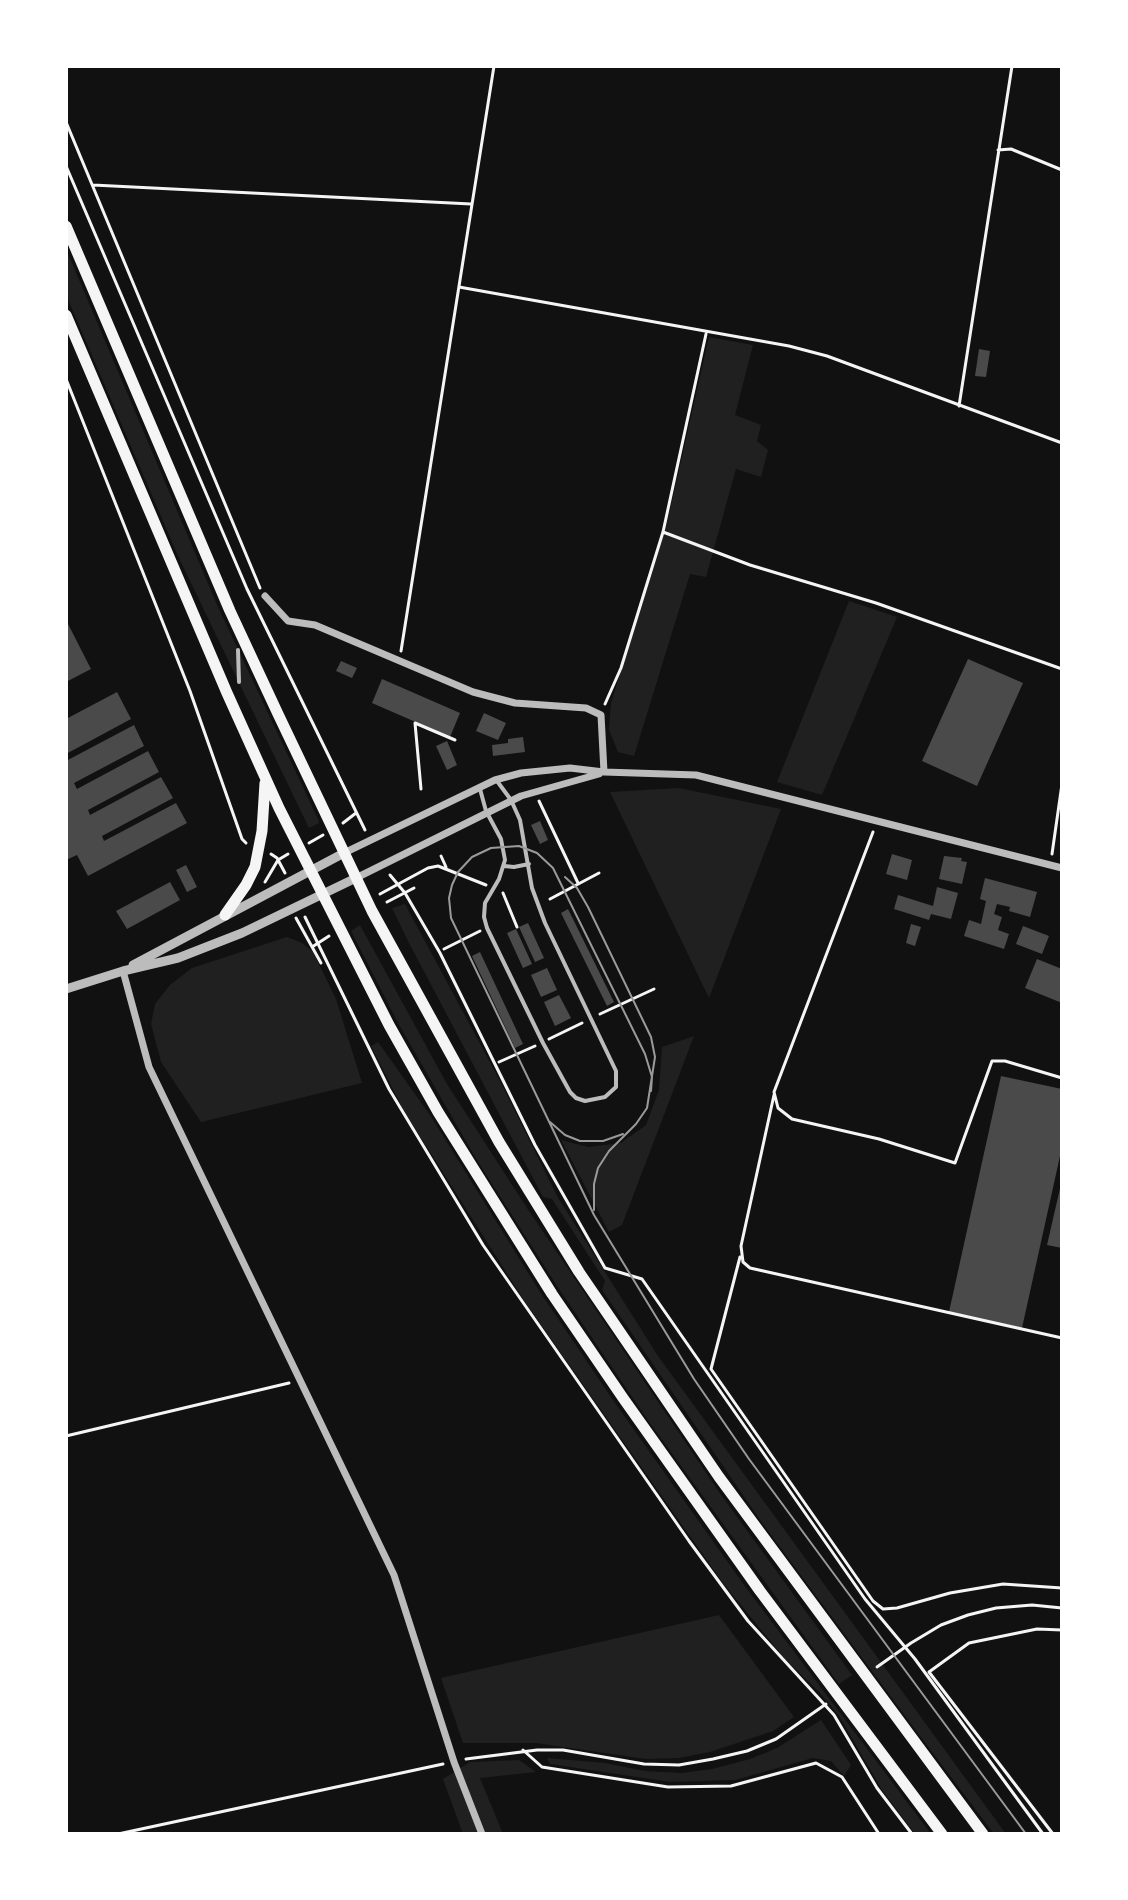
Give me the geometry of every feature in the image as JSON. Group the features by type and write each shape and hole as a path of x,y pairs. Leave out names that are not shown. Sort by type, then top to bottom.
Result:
{"main road":[{"path":"66,226 230,611 344,853 499,1142 579,1272 719,1477 983,1834"},
{"path":"66,315 266,779 321,894 438,1112 552,1294 751,1579 942,1834"},
{"path":"225,915 255,867 262,831 266,779"}],"street":[{"path":"265,596 288,621 315,625 473,692 515,703 586,708 601,715 604,772"},
{"path":"123,971 370,839 495,780 546,769 696,775 1062,868"},
{"path":"66,989 178,958 242,933 486,811 534,791 604,772"},
{"path":"123,971 149,1067 394,1575 454,1762 482,1834"}],"lane":[{"path":"238,650 239,682"},
{"path":"479,787 486,811 501,839 504,866 485,903 487,928 564,1083 576,1098 595,1101 616,1087 616,1071 545,923 532,888 520,820 511,800 495,780"},
{"path":"504,866 530,864"}],"path":[{"path":"399,659 494,66"},
{"path":"959,406 1012,66"},
{"path":"66,122 265,596"},
{"path":"998,150 1011,149 1062,170"},
{"path":"66,166 247,589 370,839"},
{"path":"93,185 471,204"},
{"path":"459,287 789,346 827,356 1062,443"},
{"path":"601,715 621,668 663,532 706,332"},
{"path":"67,382 190,691 242,839 251,846"},
{"path":"663,532 750,565 847,594 1062,669"},
{"path":"421,789 415,723 455,740"},
{"path":"1050,866 1062,784"},
{"path":"534,791 578,883"},
{"path":"278,860 334,830 356,813"},
{"path":"877,821 774,1092 741,1253 709,1370 877,1614 915,1659 1043,1834"},
{"path":"441,856 446,867 428,868 398,884 440,953 535,1145 605,1268 642,1279 873,1601 883,1609"},
{"path":"266,864 275,877"},
{"path":"550,899 599,873"},
{"path":"387,902 414,888"},
{"path":"299,923 321,963"},
{"path":"444,949 487,928"},
{"path":"312,947 329,936"},
{"path":"318,943 405,1118 498,1266 689,1541 748,1621 834,1715 877,1788 912,1834"},
{"path":"499,1062 654,989"},
{"path":"774,1092 778,1108 792,1119 879,1139 955,1163 992,1061 1005,1061 1062,1078"},
{"path":"741,1253 743,1262 758,1272 1062,1338"},
{"path":"66,1436 300,1380"},
{"path":"877,1614 883,1609 950,1593 1003,1584 1062,1588"},
{"path":"911,1643 941,1625 996,1608 1032,1605 1062,1608"},
{"path":"1053,1834 929,1672 969,1643 1037,1629 1062,1630"},
{"path":"118,1834 523,1750 563,1750 644,1764 679,1765 747,1751 776,1739 799,1724"},
{"path":"523,1750 542,1767 668,1787 731,1786 816,1763 842,1777 879,1834"}],"shaded area":[{"path":"66,249 218,607 318,819 319,823 309,828 178,556 66,295"},
{"path":"709,337 753,345 735,415 761,425 757,441 768,450 761,477 736,469 706,577 690,574 634,756 618,752 609,730 611,703 667,523"},
{"path":"849,601 897,617 822,795 777,782"},
{"path":"679,788 781,809 709,998 610,792"},
{"path":"405,904 499,1079 557,1196 658,1356 1006,1834 994,1834 920,1736 763,1524 602,1290 605,1281 552,1199 543,1197 409,943 392,908"},
{"path":"360,925 447,1084 527,1208 719,1492 852,1675 839,1684 647,1419 475,1157 398,1023 351,931"},
{"path":"287,937 313,952 336,999 362,1083 201,1122 161,1062 151,1024 155,1004 170,985 192,968"},
{"path":"694,1036 622,1225 609,1232 561,1140 588,1147 621,1143 646,1125 659,1090 662,1047"},
{"path":"378,1042 430,1115 540,1292 615,1403 744,1585 931,1834 915,1834 882,1790 839,1716 785,1659 723,1583 525,1302 404,1111 371,1046"},
{"path":"719,1615 794,1717 773,1731 710,1752 679,1758 646,1759 536,1743 463,1743 441,1678"},
{"path":"821,1720 851,1765 844,1776 831,1761 813,1758 735,1780 670,1782 550,1764 547,1758 605,1763 645,1771 681,1773 712,1769 777,1748"},
{"path":"519,1760 536,1772 480,1778 503,1834 463,1834 443,1779 470,1762"}],"building":[{"path":"979,349 990,351 986,377 975,376"},
{"path":"66,620 91,669 66,682"},
{"path":"968,659 1023,683 977,786 922,761"},
{"path":"341,661 357,668 352,678 336,671"},
{"path":"382,679 460,713 450,737 372,703"},
{"path":"117,692 131,719 66,754 66,719"},
{"path":"484,713 506,723 498,740 476,731"},
{"path":"134,725 144,746 74,783 77,789 148,751 159,772 88,810 90,815 161,777 173,798 102,836 104,841 176,803 187,823 88,876 77,855 66,860 66,761"},
{"path":"523,737 525,752 493,756 492,745"},
{"path":"447,741 457,765 447,770 436,746"},
{"path":"540,821 548,840 540,844 531,825"},
{"path":"892,854 912,860 907,880 886,874"},
{"path":"944,856 962,858 961,861 967,862 962,884 939,879"},
{"path":"186,865 197,887 187,892 176,870"},
{"path":"985,878 1037,892 1030,917 997,904 994,914 1002,917 998,930 1009,934 1004,949 964,936 969,920 981,924 986,901 980,899"},
{"path":"170,882 180,900 127,929 116,911"},
{"path":"937,887 958,893 951,919 931,914 929,920 894,909 898,895 933,906"},
{"path":"568,909 614,1002 607,1006 561,913"},
{"path":"528,923 544,958 535,962 519,927"},
{"path":"911,924 921,927 915,946 906,943"},
{"path":"1023,926 1049,936 1042,954 1016,944"},
{"path":"516,929 532,964 523,968 507,933"},
{"path":"480,952 523,1044 515,1048 472,956"},
{"path":"1037,959 1062,969 1062,1003 1025,988"},
{"path":"547,968 557,990 541,997 531,975"},
{"path":"559,995 571,1018 555,1026 544,1002"},
{"path":"1001,1076 1062,1089 1062,1147 1022,1328 949,1312"},
{"path":"1062,1185 1062,1248 1047,1245"}],"tram line":[{"path":"651,1091 652,1077 645,1054 553,868 537,853 519,846 491,848 472,857 458,872 452,885 449,898 451,918 594,1215 694,1379 749,1459 1026,1834"},
{"path":"565,877 577,888 588,907 651,1037 655,1057 647,1108 598,1168 594,1184 594,1210"},
{"path":"550,1122 565,1135 580,1141 603,1141 623,1134"}]}
